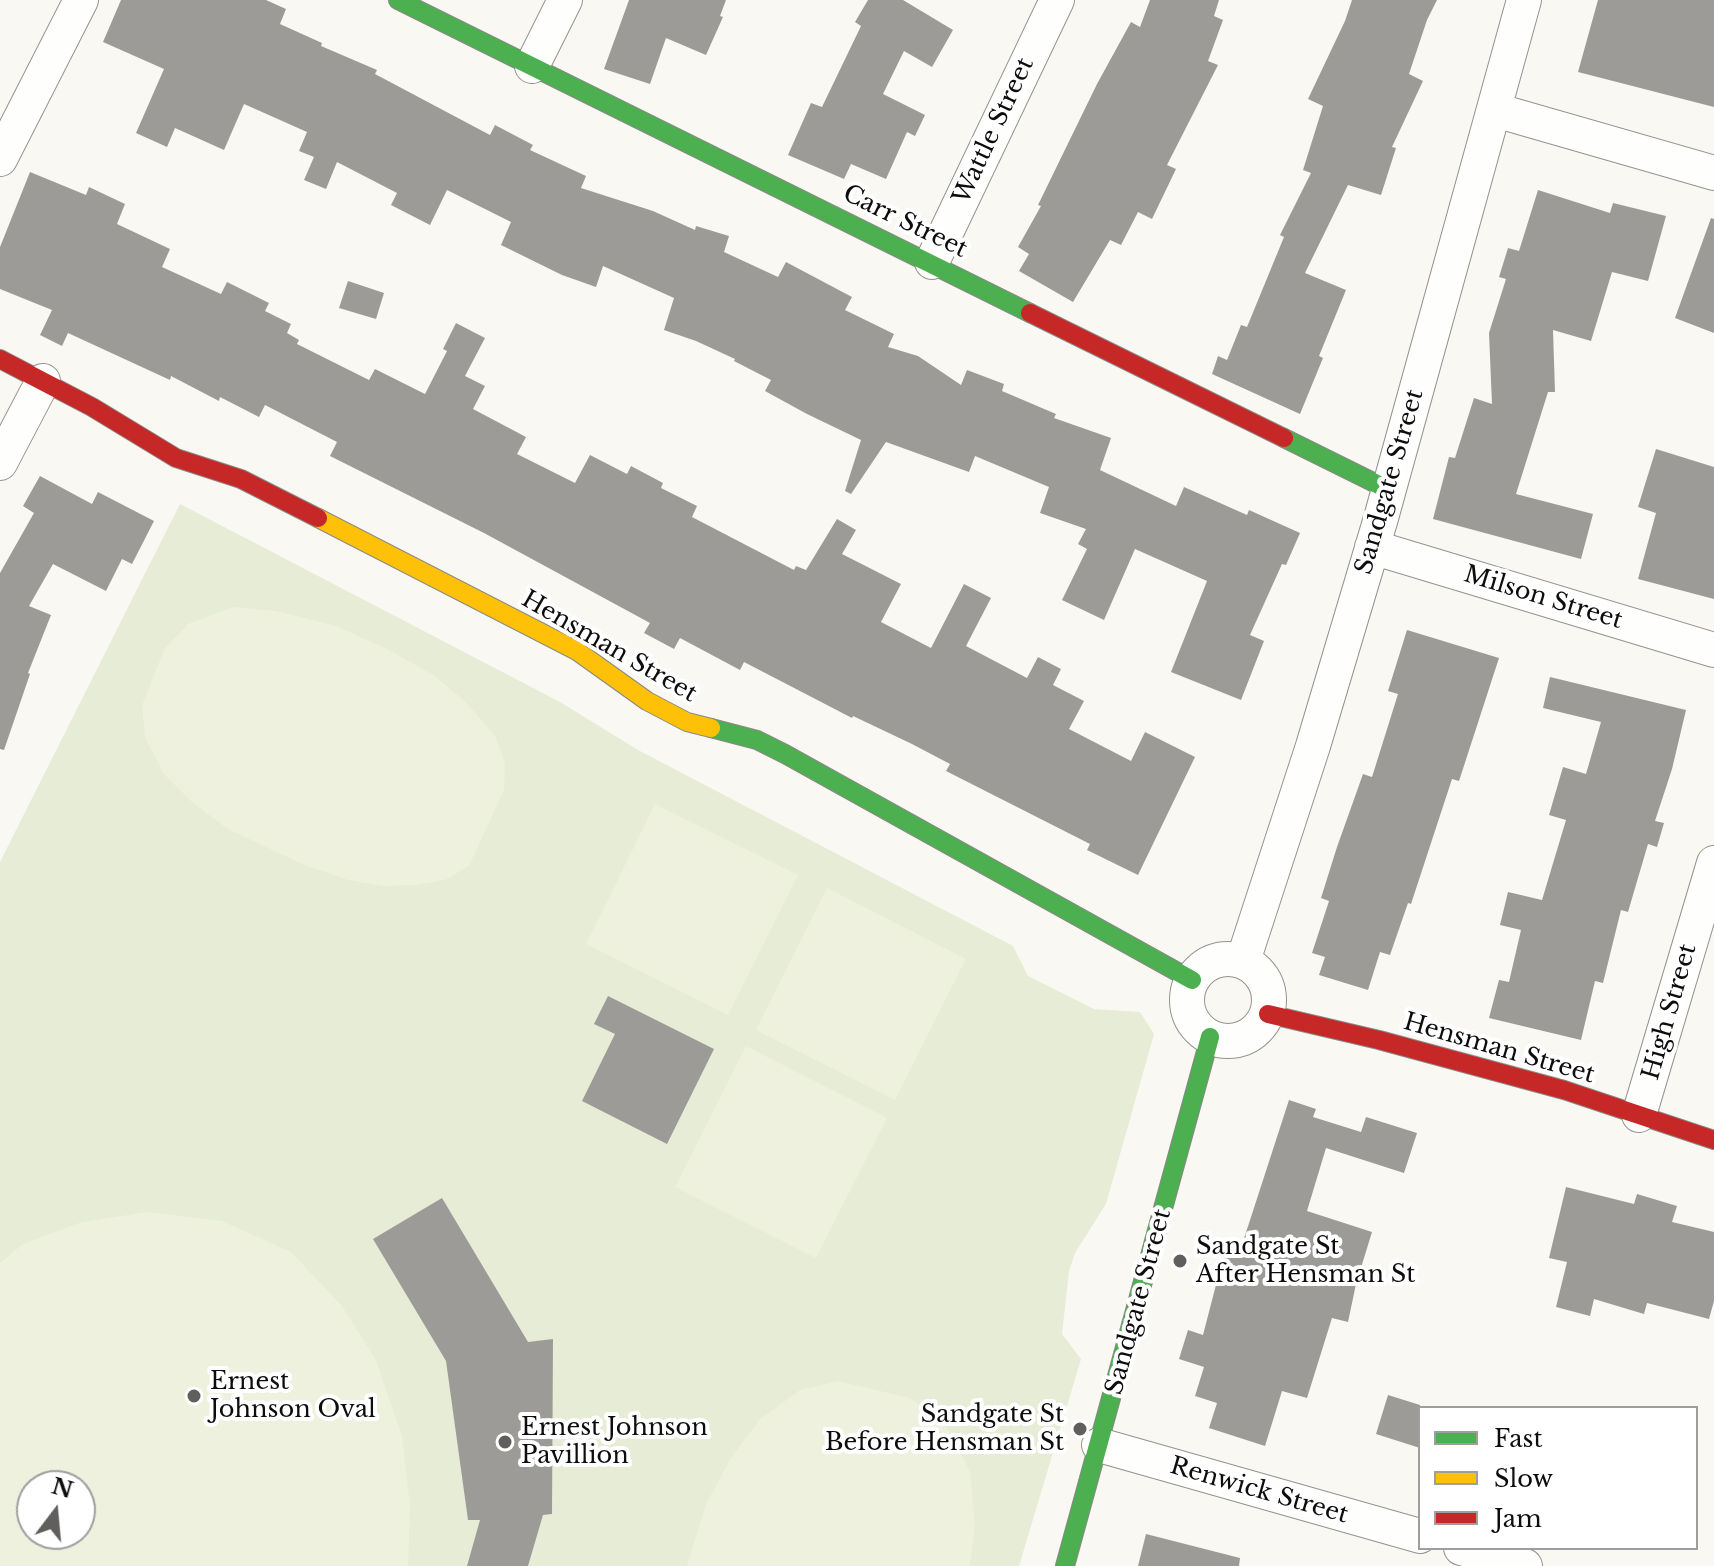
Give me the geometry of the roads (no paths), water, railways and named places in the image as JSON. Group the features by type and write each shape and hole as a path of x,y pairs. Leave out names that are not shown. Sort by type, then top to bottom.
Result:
{"street":[{"path":"0,159 81,0"},
{"name":"Carr Street","path":"398,0 1389,490"},
{"path":"532,66 565,0"},
{"name":"Wattle Street","path":"932,262 1057,0"},
{"name":"Sandgate Street","path":"1243,961 1313,746 1389,490 1524,0"},
{"path":"1495,110 1714,173"},
{"name":"Hensman Street","path":"0,359 92,407 176,458 241,479 577,651 647,701 687,722 757,740 785,754 1192,980"},
{"path":"0,463 43,381"},
{"name":"Milson Street","path":"1372,547 1714,650"},
{"name":"High Street","path":"1639,1115 1714,863"},
{"path":"1231,958 1243,961 1263,976 1269,988 1268,1014 1250,1036 1237,1041 1210,1037 1191,1019 1187,1006 1192,980 1208,963 1231,958"},
{"name":"Hensman Street","path":"1268,1014 1379,1040 1548,1086 1714,1140"},
{"name":"Sandgate Street","path":"1065,1566 1210,1037"},
{"name":"Renwick Street","path":"1099,1445 1418,1535"},
{"path":"1468,1550 1525,1566"}],"place":[{"name":"Sandgate St After Hensman St","path":"1180,1261"},
{"name":"Ernest Johnson Oval","path":"194,1396"},
{"name":"Sandgate St Before Hensman St","path":"1080,1429"},
{"name":"Ernest Johnson Pavillion","path":"505,1442"}]}
